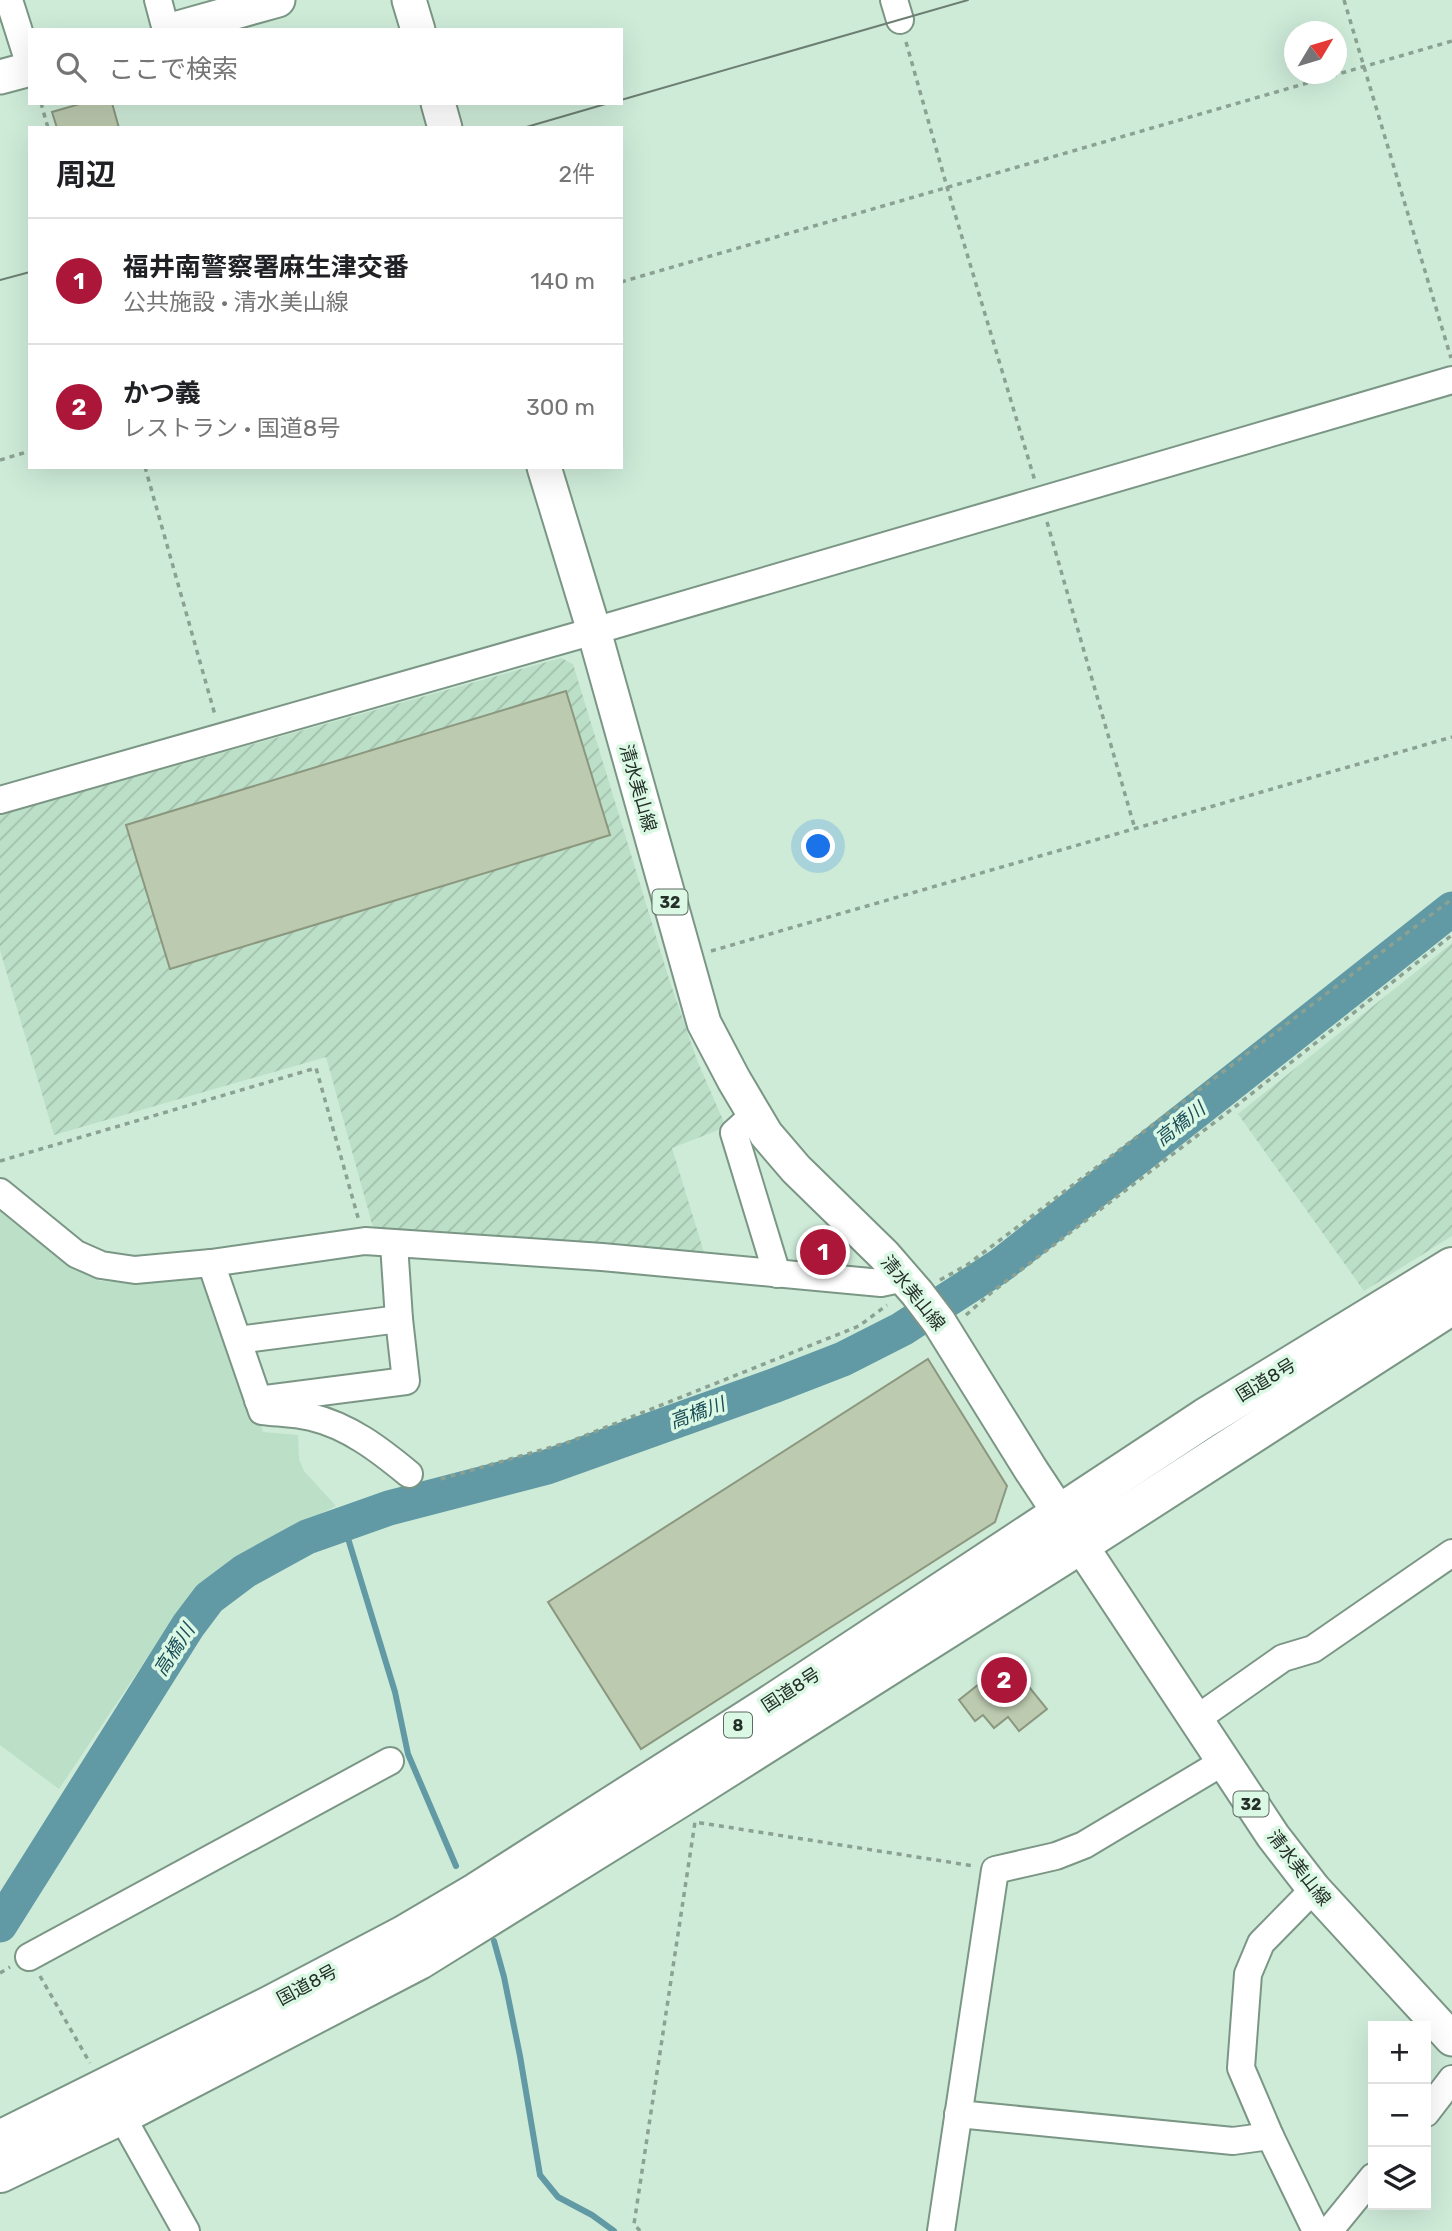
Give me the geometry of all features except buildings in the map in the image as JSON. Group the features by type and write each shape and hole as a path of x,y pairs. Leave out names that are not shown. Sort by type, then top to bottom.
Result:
{"highway":[{"name":"国道8号","path":"0,2173 113,2101 477,1892 755,1714 1205,1418 1452,1266"},
{"name":"国道8号","path":"0,2140 113,2101 430,1953 1081,1545 1452,1305"}],"main road":[{"path":"176,28 278,0"},
{"path":"409,0 417,28"},
{"path":"0,77 28,69"},
{"path":"439,105 444,126"},
{"name":"清水美山線","path":"545,469 594,631 704,1023 754,1115 766,1134 796,1169 943,1328 1060,1513 1273,1836 1314,1889 1452,2039"}],"street":[{"path":"9,0 28,62"},
{"path":"158,0 168,28"},
{"path":"0,800 594,631 1452,380"},
{"path":"754,1115 734,1133 777,1273"},
{"path":"0,1192 76,1254 101,1265 135,1270 211,1263 365,1241 602,1257 901,1284"},
{"path":"258,1399 406,1381 394,1244"},
{"path":"211,1263 262,1411 310,1417 342,1428 376,1447 409,1474"},
{"path":"238,1340 399,1319"},
{"path":"1195,1720 1283,1658 1313,1649 1452,1553"},
{"path":"29,1957 390,1761"},
{"path":"941,2231 995,1870 1056,1856 1084,1845 1223,1762"},
{"path":"1314,1889 1261,1943 1248,1974 1241,2068 1316,2231"},
{"path":"1431,2106 1452,2079"},
{"path":"113,2101 186,2231"},
{"path":"958,2114 1233,2141 1270,2136"},
{"path":"1329,2231 1368,2182"}],"path":[{"path":"1344,0 1452,360"},
{"path":"897,10 1135,829"},
{"path":"623,281 1452,41"},
{"path":"41,105 47,126"},
{"path":"0,460 28,452"},
{"path":"146,469 222,737"},
{"path":"686,958 1452,737"},
{"path":"441,1479 569,1442 859,1326 887,1306 901,1284 967,1265 1452,899"},
{"path":"943,1328 1236,1106 1452,935"},
{"path":"0,1161 316,1068 365,1241"},
{"path":"640,2231 634,2224 695,1822 995,1870"},
{"path":"0,1973 29,1957 113,2101"}],"shaded area":[{"path":"561,658 573,664 669,979 697,1060 726,1127 672,1148 706,1259 378,1234 372,1224 326,1057 54,1135 0,950 0,815"},
{"path":"1452,943 1452,1236 1364,1291 1238,1114"},
{"path":"0,1208 77,1267 100,1281 133,1283 198,1276 213,1293 263,1432 298,1435 299,1459 304,1471 336,1506 252,1547 194,1588 59,1789 0,1745"}],"waterway":[{"name":"高橋川","path":"0,1925 188,1626 209,1598 245,1571 307,1537 389,1508 547,1467 843,1359 902,1329 1001,1265 1452,909"},
{"path":"343,1522 395,1692 408,1754 456,1866"},
{"path":"494,1941 520,2056 540,2175 558,2197 592,2215 614,2231"}],"tram line":[{"path":"623,99 968,0"},
{"path":"530,126 602,105"},
{"path":"0,280 28,273"}],"place":[{"name":"福井南警察署麻生津交番","path":"823,1252"},
{"name":"かつ義","path":"1004,1680"}]}
